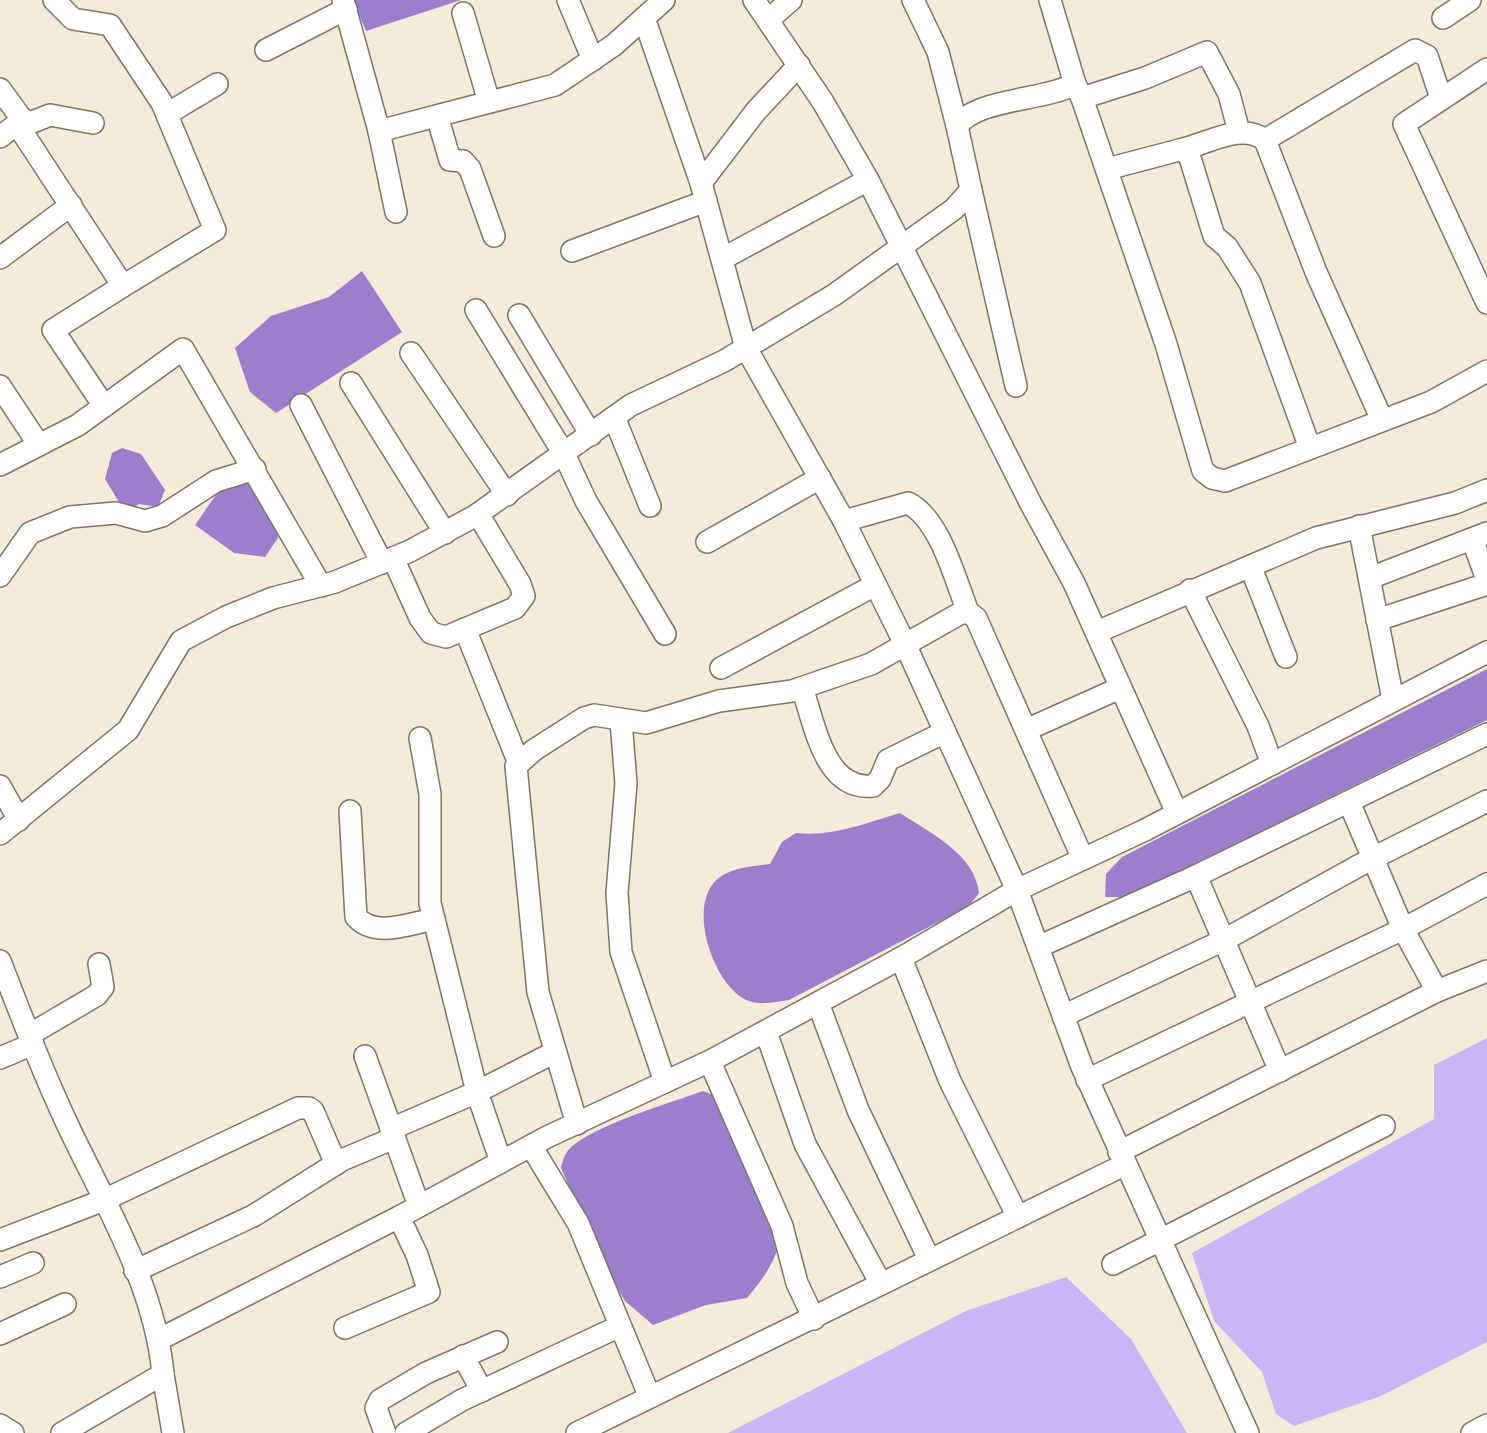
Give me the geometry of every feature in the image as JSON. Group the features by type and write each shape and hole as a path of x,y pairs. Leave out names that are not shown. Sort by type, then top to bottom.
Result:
{"street":[{"path":"54,0 73,19 110,25 167,114 215,230 53,330 104,406"},
{"path":"568,0 593,60"},
{"path":"379,131 555,85 593,60 664,0"},
{"path":"754,0 799,65 868,180 1097,632 1177,813"},
{"path":"768,20 792,0"},
{"path":"913,0 938,52 1016,386"},
{"path":"1050,0 1166,344 1203,471 1212,478 1225,481 1431,402 1487,371"},
{"path":"1443,18 1470,0"},
{"path":"265,50 345,4 379,131 396,212"},
{"path":"463,13 489,102"},
{"path":"644,18 704,192 746,348 844,521 905,644 1017,890 1087,1080 1248,1433"},
{"path":"1265,141 1415,50 1427,56 1441,98"},
{"path":"957,126 963,118 989,108 1062,91 1079,91 1146,78 1207,52 1229,94 1240,132"},
{"path":"572,251 704,192 756,111 799,65"},
{"path":"1487,69 1404,124 1487,303"},
{"path":"167,114 217,83"},
{"path":"0,89 21,118 30,123 50,115 93,123"},
{"path":"437,116 450,160 463,161 470,169 494,236"},
{"path":"0,137 17,124 123,286"},
{"path":"1107,170 1240,132 1255,133 1265,141 1316,272 1382,420"},
{"path":"1187,148 1214,236 1227,247 1250,283 1310,448"},
{"path":"722,259 868,180"},
{"path":"0,834 128,730 181,641 226,617 273,598 321,586 387,561 445,533 507,495 631,405 746,348 834,295 954,209 971,190"},
{"path":"0,258 71,205"},
{"path":"476,310 564,454 586,501 665,634"},
{"path":"519,315 591,435"},
{"path":"0,465 78,425 183,349 321,586"},
{"path":"411,353 507,495"},
{"path":"351,383 445,533"},
{"path":"0,386 39,445"},
{"path":"301,405 387,561 431,633 446,637 515,608 524,596 478,514"},
{"path":"614,417 650,506"},
{"path":"0,576 30,533 70,517 116,513 145,521 162,516 216,481 255,469"},
{"path":"707,542 820,478"},
{"path":"1097,632 1316,538 1455,503 1487,490"},
{"path":"844,521 908,503 921,509 933,527 968,612 976,618 1083,859"},
{"path":"1359,526 1393,700"},
{"path":"1370,578 1480,536 1487,579"},
{"path":"1251,568 1286,657"},
{"path":"1377,620 1487,584"},
{"path":"721,668 875,585"},
{"path":"1190,590 1258,726 1272,764"},
{"path":"519,761 584,718 594,715 646,723 719,701 802,688 871,664 959,614 968,612"},
{"path":"465,629 519,761 516,774 538,992 577,1124"},
{"path":"160,1339 531,1146 710,1062 901,958 1017,890 1177,813 1487,652"},
{"path":"802,688 830,766 839,778 859,788 873,786 880,779 888,760 945,732"},
{"path":"1026,730 1120,688"},
{"path":"621,721 626,783 617,893 621,952 665,1082"},
{"path":"1038,947 1196,876 1487,734"},
{"path":"420,737 430,794 430,903 477,1092 501,1162"},
{"path":"0,786 19,820"},
{"path":"1063,1016 1224,940 1371,859 1487,801"},
{"path":"1349,802 1403,929 1437,991"},
{"path":"350,811 356,917 364,927 375,930 434,919"},
{"path":"1196,876 1280,1070"},
{"path":"1087,1080 1403,929 1487,884"},
{"path":"901,958 950,1081 1018,1217"},
{"path":"0,961 31,1040 135,1271 160,1339 173,1433"},
{"path":"0,1058 97,995 103,987 99,964"},
{"path":"578,1433 649,1395 814,1319 929,1259 1018,1217 1280,1070 1437,991 1487,971"},
{"path":"818,1003 858,1110 929,1259"},
{"path":"766,1032 805,1144 881,1284"},
{"path":"135,1271 253,1216 336,1164 555,1052"},
{"path":"365,1056 419,1206"},
{"path":"710,1062 782,1227 797,1283 814,1319"},
{"path":"0,1240 104,1200 298,1108 313,1111 336,1164"},
{"path":"1113,1264 1384,1126"},
{"path":"531,1146 578,1223 649,1395"},
{"path":"345,1328 429,1292 417,1255 399,1217"},
{"path":"0,1277 33,1264"},
{"path":"0,1334 65,1304"},
{"path":"406,1433 482,1391 620,1326"},
{"path":"385,1433 376,1408 380,1400 463,1356 497,1342"},
{"path":"463,1356 482,1391"},
{"path":"62,1433 163,1374"},
{"path":"0,1425 13,1433"},
{"path":"1472,1433 1487,1425"}],"shaded area":[{"path":"353,0 461,0 366,31"},
{"path":"362,271 402,332 276,413 250,392 235,348 271,316 329,297"},
{"path":"122,448 141,454 165,490 158,507 139,504 125,512 105,479 112,453"},
{"path":"227,479 257,481 273,508 278,538 265,557 234,553 195,525"},
{"path":"1487,669 1487,720 1127,897 1105,897 1106,874 1122,857"},
{"path":"900,813 949,846 969,867 976,879 979,893 969,906 789,1000 757,1003 746,1000 734,991 722,977 707,940 705,902 711,886 728,872 770,864 782,842 796,833 836,831"},
{"path":"1487,1038 1487,1342 1381,1396 1294,1426 1276,1414 1262,1372 1214,1321 1192,1253 1434,1119 1434,1065"},
{"path":"703,1091 715,1096 780,1240 767,1271 747,1298 706,1305 653,1325 625,1301 609,1275 561,1168 567,1152 591,1134"},
{"path":"1066,1277 1131,1339 1187,1433 728,1433 966,1311"}]}
